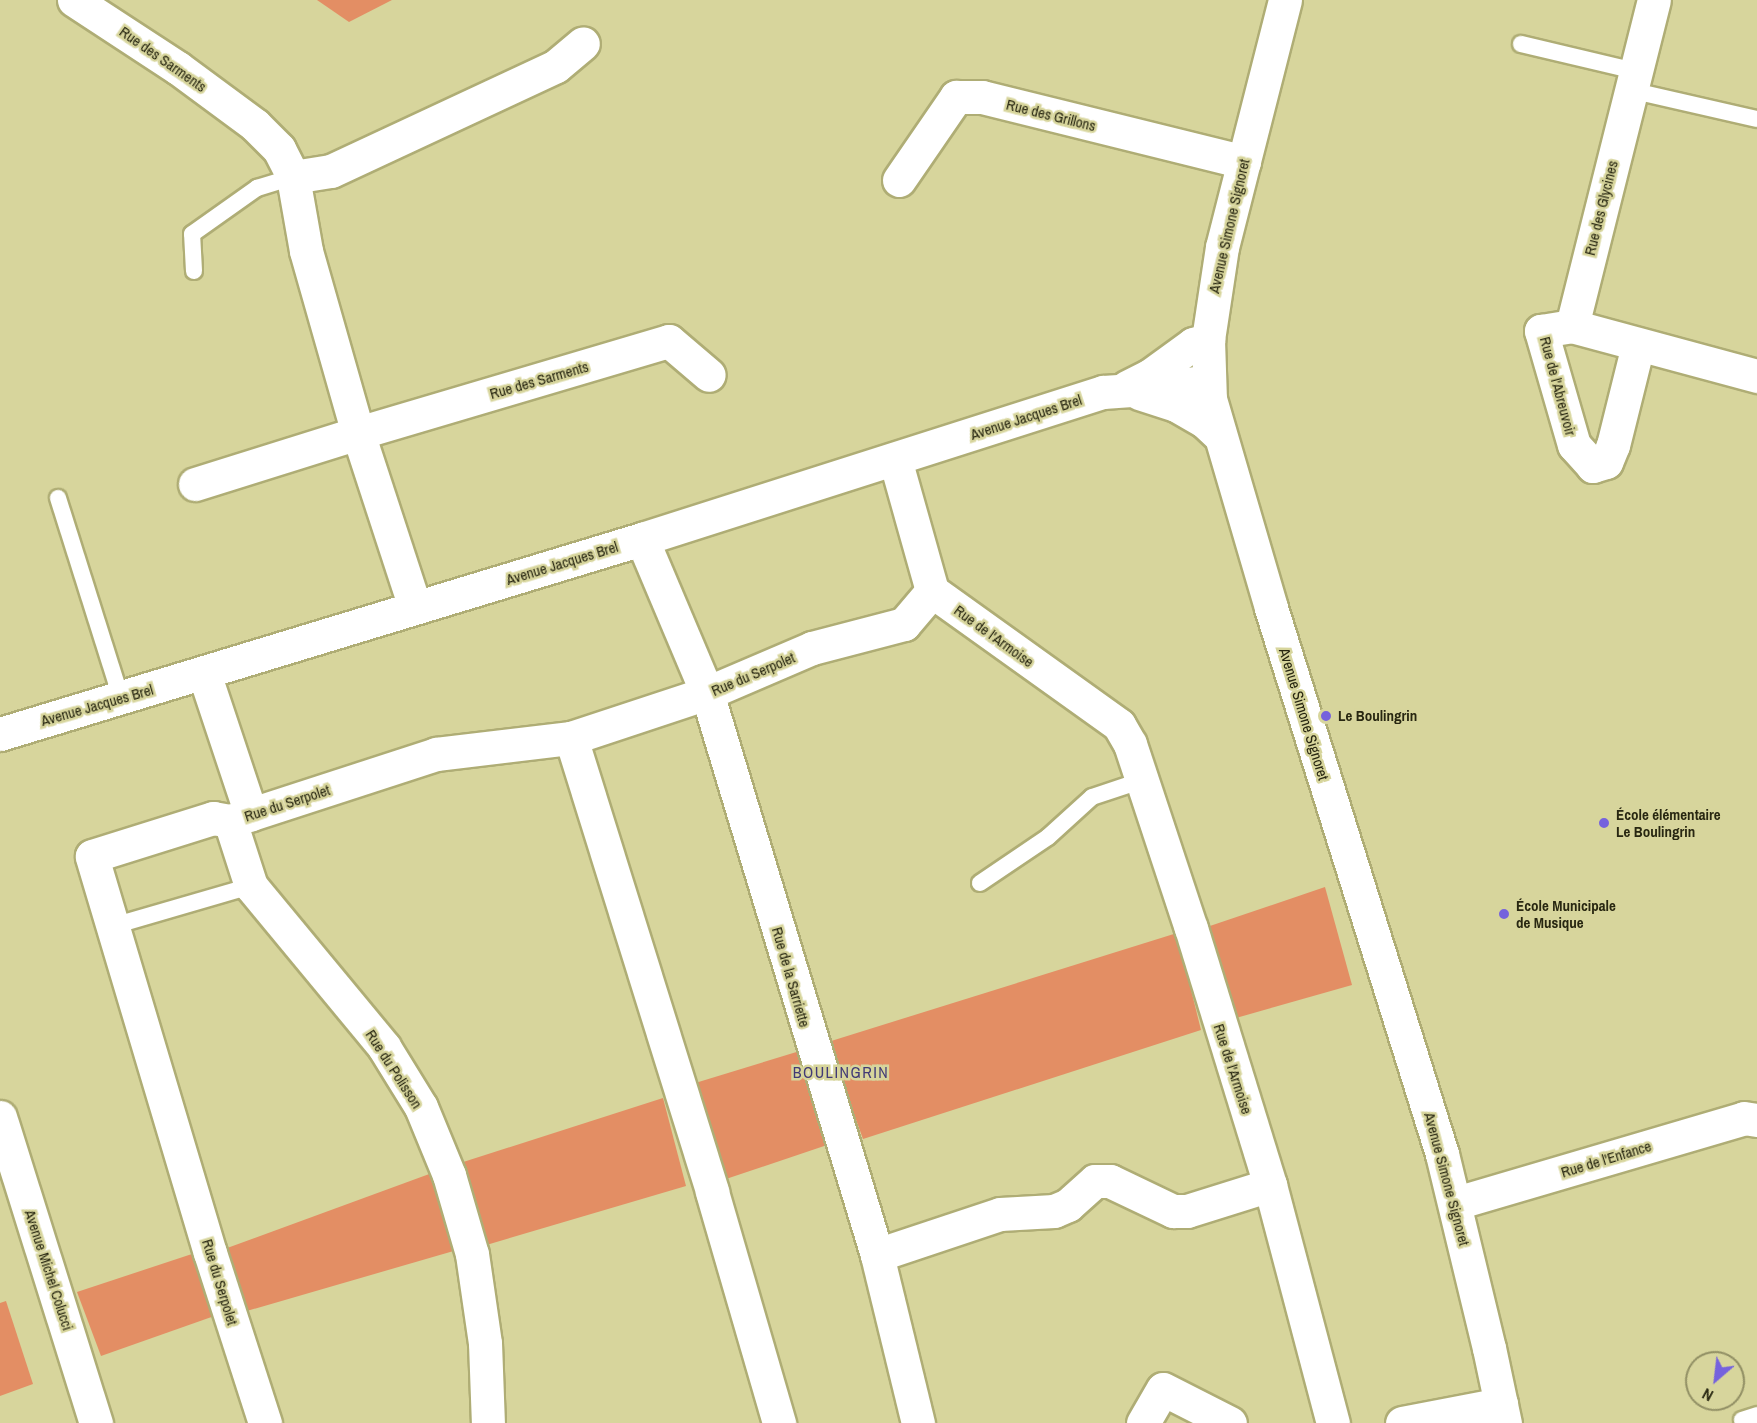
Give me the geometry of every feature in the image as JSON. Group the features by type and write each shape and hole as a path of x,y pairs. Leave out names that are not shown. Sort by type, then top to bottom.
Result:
{"street":[{"name":"Rue des Sarments","path":"74,0 178,68 255,125 279,149 293,177 306,250 358,433 415,607"},
{"name":"Avenue Simone Signoret","path":"1286,0 1222,247 1208,340 1208,381 1218,434 1456,1203 1503,1413"},
{"name":"Rue des Glycines","path":"1572,326 1632,80 1654,0"},
{"path":"293,177 332,171 556,66 582,43"},
{"name":"Rue des Grillons","path":"899,180 956,97 982,97 1244,162"},
{"name":"Rue de l'Abreuvoir","path":"1638,345 1613,445 1606,462 1593,466 1574,445 1541,331 1572,326 1757,376"},
{"name":"Avenue Jacques Brel","path":"1123,389 1149,376 1193,344 1208,340"},
{"name":"Rue des Sarments","path":"195,484 669,341 709,375"},
{"name":"Avenue Jacques Brel","path":"0,734 642,539 1102,392 1164,388 1208,381"},
{"name":"Avenue Jacques Brel","path":"1123,389 1176,405 1204,421 1218,434"},
{"path":"895,459 932,591"},
{"name":"Rue de la Sarriette","path":"642,539 707,693 877,1255 918,1423"},
{"name":"Rue du Serpolet","path":"265,1423 210,1253 92,856 213,818 240,818 436,754 571,738 707,693 812,648 904,624 932,591"},
{"name":"Rue de l'Armoise","path":"932,591 1119,725 1130,744 1140,781 1191,928 1270,1185 1333,1423"},
{"name":"Rue du Polisson","path":"204,673 240,818 251,886 384,1047 421,1107 449,1175 472,1254 485,1343 488,1423"},
{"path":"571,738 712,1192 779,1423"},
{"name":"Avenue Michel Colucci","path":"0,1117 96,1423"},
{"name":"Rue de l'Enfance","path":"1456,1203 1744,1118 1757,1120"},
{"path":"877,1255 1000,1214 1054,1211 1068,1205 1081,1191 1095,1181 1110,1181 1173,1211 1187,1211 1270,1185"},
{"path":"1143,1423 1163,1389 1230,1423"},
{"path":"1402,1423 1503,1413"}],"lane":[{"path":"1521,44 1757,119"},
{"path":"194,272 192,234 257,188 293,177"},
{"path":"58,498 121,698"},
{"path":"980,883 1048,837 1092,797 1140,781"},
{"path":"113,926 251,886"}],"shaded area":[{"path":"317,0 392,0 349,22"},
{"path":"1325,887 1352,985 1229,1020 1201,929"},
{"path":"1177,933 1201,1030 863,1139 828,1042"},
{"path":"803,1050 833,1143 726,1179 692,1084"},
{"path":"663,1098 686,1186 483,1246 457,1164"},
{"path":"432,1173 457,1250 240,1313 219,1251"},
{"path":"201,1251 220,1314 101,1356 77,1292"},
{"path":"6,1301 33,1384 0,1396 0,1303"}],"place":[{"name":"Le Boulingrin","path":"1326,716"},
{"name":"École élémentaire Le Boulingrin","path":"1604,823"},
{"name":"École Municipale de Musique","path":"1504,914"}],"district":[{"name":"BOULINGRIN","path":"841,1072"}]}
